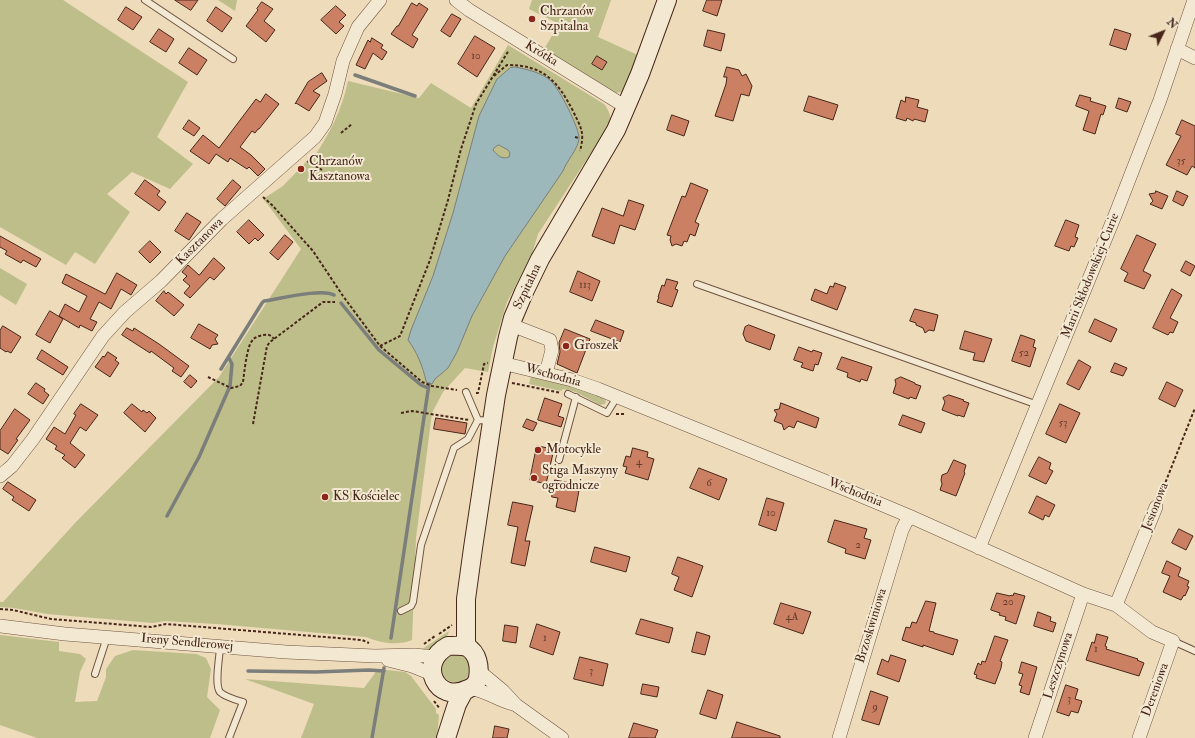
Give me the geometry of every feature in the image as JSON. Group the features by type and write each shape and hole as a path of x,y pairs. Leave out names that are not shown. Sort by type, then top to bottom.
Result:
{"main road":[{"name":"Szpitalna","path":"467,647 466,599 485,421 513,318 532,275 558,227 616,130 667,0"},
{"name":"Szpitalna","path":"439,659 452,640 457,617 466,599"},
{"path":"445,738 444,714 460,690 477,679 478,664 476,657 467,647 460,646 439,659 437,685 460,690"}],"street":[{"name":"Kasztanowa","path":"0,476 12,466 29,445 103,336 114,324 161,281 222,219 315,137 325,123 335,94 343,61 358,27 380,0"},
{"name":"Krótka","path":"456,0 469,10 626,107"},
{"name":"Marii Skłodowskiej-Curie","path":"979,548 1160,100 1194,0"},
{"path":"1177,49 1195,58"},
{"path":"519,328 550,340 552,350 546,373"},
{"name":"Wschodnia","path":"502,363 572,380 847,490 909,516 1083,594 1116,605 1152,632 1174,641"},
{"name":"Jesionowa","path":"1116,605 1156,507"},
{"name":"Brzoskwiniowa","path":"839,738 902,530 909,516"},
{"name":"Leszczynowa","path":"1035,738 1083,594"},
{"name":"Ireny Sendlerowej","path":"0,626 65,634 286,652 373,650 439,659"},
{"name":"Dereniowa","path":"1139,738 1174,641"},
{"path":"478,671 503,690 516,704 562,738"},
{"path":"460,690 484,691 505,702 516,704"}],"lane":[{"path":"145,0 233,59"},
{"path":"697,284 1038,405"},
{"path":"401,611 411,606 413,602 421,545 454,448 468,439 485,421 466,392"},
{"path":"564,394 576,397 607,413 617,397"},
{"path":"559,460 576,397"},
{"path":"95,674 107,637"},
{"name":"Wschodnia","path":"1174,641 1195,651"},
{"path":"220,646 217,682 218,689 223,694 243,702 229,738"}],"path":[{"path":"380,346 400,336 430,260 461,150 476,104 516,38"},
{"path":"491,78 507,65 519,65 538,70 553,80 561,91 580,126 583,139 580,152"},
{"path":"342,133 352,124"},
{"path":"575,137 579,138"},
{"path":"307,161 322,170"},
{"path":"256,189 313,252 380,346 425,384 478,393 484,364"},
{"path":"253,424 267,346 323,302 335,302"},
{"path":"208,377 231,388 240,386 249,345 252,340 266,334 272,336 274,339"},
{"path":"515,384 564,394"},
{"name":"Jesionowa","path":"1156,507 1195,408"},
{"path":"401,413 415,412 485,421"},
{"path":"0,609 13,610 51,619 151,627 166,624 362,640 373,650"},
{"path":"420,645 452,625"}],"green space":[{"path":"0,0 63,0 188,82 157,137 193,164 170,189 132,172 107,194 130,212 95,264 75,252 66,265 0,227"},
{"path":"218,0 237,0 235,11"},
{"path":"532,0 611,0 598,37 640,56 626,91 614,93 544,49 559,24 529,9"},
{"path":"508,45 604,104 609,113 610,120 606,130 538,234 531,257 507,302 493,347 488,372 465,368 443,392 432,413 416,538 412,640 400,643 389,643 366,637 216,624 165,621 153,623 47,614 0,607 0,602 3,602 75,523 219,377 301,249 263,199 283,186 307,161 313,159 334,122 342,103 348,81 419,98 431,83 471,108"},
{"path":"0,268 27,284 16,305 0,295"},
{"path":"531,376 572,385 593,392 606,401 605,404 600,405 576,392 563,389 561,391 529,384"},
{"path":"449,631 445,639 438,645 430,649 421,650"},
{"path":"0,635 59,642 59,651 80,654 86,659 80,672 75,702 97,701 106,677 106,669 115,656 133,650 196,654 206,658 211,669 207,697 220,710 210,738 37,738 0,725"},
{"path":"458,652 467,657 471,671 461,682 455,683 449,681 445,677 441,666 444,658"},
{"path":"378,669 405,672 411,676 436,709 436,713 439,715 437,738 301,738 314,704 245,679 364,688"}],"water":[{"path":"515,67 534,72 548,78 555,85 573,118 579,139 578,143 563,171 505,256 472,316 457,352 448,368 435,379 432,384 427,383 419,360 408,340 433,276 453,213 479,116 497,79 510,68","holes":["499,145 508,150 510,153 509,157 506,158 498,155 493,150"]}],"building":[{"path":"175,0 198,0 191,10"},
{"path":"707,0 722,0 717,16 703,11"},
{"path":"262,2 273,9 264,21 275,30 266,42 246,26"},
{"path":"412,3 417,6 419,3 428,9 412,35 418,39 413,48 391,34 398,26"},
{"path":"336,6 346,15 339,22 344,26 336,34 321,20"},
{"path":"126,7 142,17 133,30 118,20"},
{"path":"216,7 232,18 222,32 207,21"},
{"path":"452,14 461,19 450,37 441,31"},
{"path":"159,29 174,39 166,52 150,42"},
{"path":"1115,29 1131,34 1126,50 1110,45"},
{"path":"708,30 725,34 721,51 704,46"},
{"path":"475,36 495,48 477,77 458,64"},
{"path":"372,38 383,45 381,48 387,52 382,60 373,53 365,69 356,65 368,40 370,42"},
{"path":"189,48 207,60 197,75 179,63"},
{"path":"597,56 607,62 602,70 592,64"},
{"path":"727,67 739,70 742,76 746,74 752,86 749,96 741,94 733,121 715,116 726,84 727,77 724,77"},
{"path":"322,73 327,81 313,91 320,95 309,111 296,103 295,104 308,82"},
{"path":"266,94 279,104 259,129 255,133 252,131 240,147 251,155 265,169 258,176 249,167 247,169 230,158 228,162 216,154 209,164 190,151 203,135 219,148 256,99 260,102"},
{"path":"1080,95 1091,98 1090,101 1106,106 1103,115 1101,114 1095,134 1083,130 1089,111 1076,106"},
{"path":"809,96 838,105 833,120 804,111"},
{"path":"906,97 919,100 917,107 928,110 925,122 914,119 913,121 907,118 906,121 896,118 901,100 905,102"},
{"path":"1119,98 1131,102 1127,112 1116,108"},
{"path":"672,115 689,121 684,136 667,130"},
{"path":"189,120 200,128 194,136 183,129"},
{"path":"1182,120 1195,126 1195,168 1192,166 1187,175 1166,165 1181,136 1176,134"},
{"path":"145,180 160,191 157,195 166,202 159,211 135,194"},
{"path":"233,180 241,187 225,206 217,199"},
{"path":"691,183 708,190 695,222 699,224 695,236 690,234 687,242 684,241 682,246 676,244 672,246 670,240 671,236 667,235 682,196 685,197"},
{"path":"1156,191 1168,196 1162,209 1150,204 1153,201 1149,194 1155,193"},
{"path":"1177,191 1188,196 1183,206 1173,201"},
{"path":"629,200 644,205 635,230 620,225 614,244 592,236 602,208 623,216"},
{"path":"187,213 201,222 189,240 175,231"},
{"path":"249,220 264,235 258,241 255,238 249,244 237,232"},
{"path":"1066,220 1079,225 1075,237 1078,238 1074,247 1071,246 1069,251 1055,246"},
{"path":"285,235 293,242 278,260 270,253"},
{"path":"1137,235 1156,244 1143,271 1151,275 1144,289 1124,281 1128,273 1121,269"},
{"path":"0,236 41,259 36,267 23,260 21,263 5,254 7,251 0,247"},
{"path":"150,241 161,252 150,263 139,252"},
{"path":"214,258 225,268 214,280 210,277 190,298 184,293 190,286 183,280 187,276 182,272 188,265 199,275"},
{"path":"1186,261 1195,266 1190,276 1181,271"},
{"path":"578,271 600,281 592,301 570,292"},
{"path":"117,273 137,285 131,295 121,289 111,309 99,302 90,319 97,322 92,331 80,325 79,328 59,316 65,304 79,312 87,296 62,283 66,274 105,294"},
{"path":"667,279 678,282 675,289 678,290 672,307 657,302 662,285 664,286"},
{"path":"835,283 846,287 837,310 811,300 815,289 827,294 830,286 833,287"},
{"path":"1172,289 1182,295 1170,318 1178,322 1173,333 1170,332 1168,335 1153,328"},
{"path":"164,291 166,294 168,292 184,305 174,316 156,301"},
{"path":"915,309 938,315 934,331 929,330 925,333 923,328 910,321"},
{"path":"50,311 63,319 50,343 36,335"},
{"path":"1095,319 1117,329 1111,342 1089,332"},
{"path":"596,320 624,331 620,342 591,331"},
{"path":"199,324 218,335 215,339 218,344 212,345 210,349 191,338"},
{"path":"749,325 775,335 770,350 746,341 743,334 745,327"},
{"path":"3,326 21,337 11,353 0,348 0,331"},
{"path":"127,328 133,331 134,328 189,366 181,377 172,371 174,368 151,351 150,353 122,335"},
{"path":"565,329 590,339 577,373 557,364 560,352 559,343"},
{"path":"965,331 992,339 984,362 973,360 975,353 960,349"},
{"path":"1021,335 1035,340 1033,347 1036,348 1030,367 1012,361"},
{"path":"799,347 812,352 813,350 822,353 818,365 815,364 813,371 801,367 803,363 794,360"},
{"path":"42,350 68,367 63,375 37,359"},
{"path":"108,352 117,358 115,360 119,363 110,377 95,367"},
{"path":"842,357 872,367 867,381 861,379 860,382 847,377 848,373 837,369"},
{"path":"1079,360 1091,367 1079,390 1067,384"},
{"path":"1115,363 1127,368 1123,376 1111,372"},
{"path":"190,375 197,381 191,388 184,382"},
{"path":"901,377 921,386 916,399 910,397 909,399 893,393 896,384 895,380"},
{"path":"1167,382 1183,390 1175,407 1159,399"},
{"path":"36,383 45,389 44,391 49,395 43,404 28,394"},
{"path":"949,395 969,403 964,417 942,410 945,402 943,398"},
{"path":"545,398 562,404 558,416 564,418 561,427 538,420"},
{"path":"781,403 819,418 816,428 797,421 794,428 789,426 784,430 782,424 774,421 777,414 774,410 779,409"},
{"path":"81,404 98,415 86,431 80,427 70,443 85,455 75,468 62,458 65,455 55,449 57,446 46,439 54,427 65,434 76,415 74,414"},
{"path":"132,404 142,412 143,410 147,413 149,411 156,418 145,432 124,413"},
{"path":"1060,404 1080,413 1066,443 1046,434"},
{"path":"15,409 30,420 16,439 18,440 8,454 0,449 0,431"},
{"path":"903,415 925,423 921,433 899,425"},
{"path":"436,418 467,423 465,434 434,429"},
{"path":"527,419 537,423 533,431 523,427"},
{"path":"537,446 554,449 546,484 530,480"},
{"path":"633,448 648,452 647,457 654,459 648,480 625,473 627,467 623,466 626,456 630,457"},
{"path":"1039,457 1051,463 1049,469 1053,471 1046,484 1029,476"},
{"path":"954,460 966,465 965,473 956,496 940,490 942,475 947,473"},
{"path":"699,468 727,479 719,500 690,488"},
{"path":"555,480 580,485 575,512 556,507 558,498 552,497"},
{"path":"8,482 36,500 29,511 12,500 14,497 3,489"},
{"path":"1037,496 1055,505 1049,517 1045,515 1043,520 1029,513"},
{"path":"767,498 784,503 776,531 759,525"},
{"path":"513,502 533,506 525,541 530,541 525,566 511,563 518,527 508,525"},
{"path":"835,520 867,529 864,538 871,540 865,559 845,553 846,549 828,542"},
{"path":"1179,529 1193,536 1186,550 1172,543"},
{"path":"595,547 630,557 626,572 591,562"},
{"path":"678,557 703,566 692,597 674,590 679,577 672,574"},
{"path":"1167,561 1181,568 1178,576 1189,581 1187,586 1189,587 1185,596 1184,595 1181,600 1163,592 1170,576 1162,573"},
{"path":"997,593 1013,596 1014,593 1025,596 1016,624 1005,620 1006,617 991,610"},
{"path":"926,601 936,603 929,631 958,640 953,655 902,640 906,627 910,628 912,622 916,623"},
{"path":"781,603 811,612 803,634 774,624"},
{"path":"1038,612 1051,617 1050,621 1056,623 1053,632 1034,626"},
{"path":"641,619 673,628 669,643 636,634"},
{"path":"537,624 560,632 553,655 530,647"},
{"path":"505,625 518,627 516,643 503,641"},
{"path":"697,632 710,636 705,655 692,652"},
{"path":"1097,634 1108,637 1105,646 1107,647 1106,649 1138,659 1137,660 1144,663 1139,676 1086,660 1092,642 1094,643"},
{"path":"995,636 1008,640 1000,661 1002,662 1001,668 995,684 976,678 977,675 974,674 978,663 981,665 982,661 985,662"},
{"path":"891,655 906,660 899,682 877,674 882,659 888,662"},
{"path":"580,657 608,664 603,686 574,679"},
{"path":"1022,662 1037,667 1029,695 1020,692 1022,686 1019,685 1023,674 1019,673"},
{"path":"643,684 659,687 657,697 641,694"},
{"path":"1066,685 1078,689 1075,699 1082,701 1078,713 1071,711 1069,716 1057,712"},
{"path":"708,690 723,695 716,719 700,714"},
{"path":"871,691 888,697 879,725 862,720"},
{"path":"737,722 780,736 780,738 732,738"},
{"path":"634,723 658,730 655,738 629,738"},
{"path":"495,726 509,729 507,738 493,738"}],"waterway":[{"path":"355,75 415,96"},
{"path":"221,369 264,301 311,293 328,293 334,295"},
{"path":"341,303 379,350 421,385 428,388"},
{"path":"167,516 199,457 230,386 232,364 229,358"},
{"path":"391,638 429,384"},
{"path":"372,738 384,668"},
{"path":"248,671 384,671"}],"place":[{"name":"Chrzanów Szpitalna","path":"532,19"},
{"name":"Chrzanów Kasztanowa","path":"301,169"},
{"name":"Groszek","path":"566,346"},
{"name":"Motocykle","path":"538,450"},
{"name":"Stiga Maszyny ogrodnicze","path":"534,478"},
{"name":"KS Kościelec","path":"325,497"}]}
